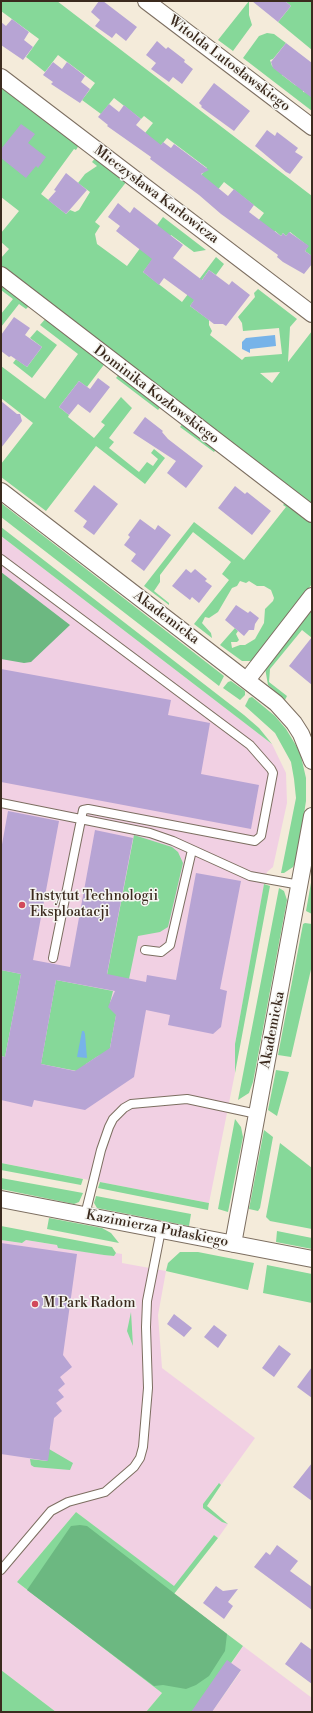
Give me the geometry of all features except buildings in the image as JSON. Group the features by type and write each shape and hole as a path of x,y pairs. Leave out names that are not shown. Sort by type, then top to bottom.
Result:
{"street":[{"name":"Witolda Lutosławskiego","path":"146,1 312,127"},
{"name":"Mieczysława Karłowicza","path":"1,77 312,314"},
{"name":"Dominika Kozłowskiego","path":"1,275 312,514"},
{"name":"Akademicka","path":"1,492 276,703 294,723 304,740 312,761"},
{"path":"247,680 312,596"},
{"name":"Akademicka","path":"233,1244 312,816"},
{"name":"Kazimierza Pułaskiego","path":"1,1199 312,1259"}],"lane":[{"path":"1,558 250,745 272,769 273,773 261,836 255,841 88,809 83,810 53,958"},
{"path":"2,804 150,833 250,876 300,885"},
{"path":"145,950 161,952 170,945 192,850"},
{"path":"86,1215 99,1158 109,1127 113,1119 124,1108 131,1104 187,1099 257,1114"},
{"path":"1,1570 51,1511 68,1502 105,1492 134,1467 140,1458 143,1447 147,1394 147,1301 161,1230"}],"shaded area":[{"path":"1,536 272,744 286,773 287,803 273,867 267,872 265,879 235,1044 235,1073 209,1203 1,1163"},
{"path":"1,1240 22,1243 26,1240 57,1245 59,1248 114,1256 116,1253 122,1254 122,1263 166,1271 158,1315 162,1368 255,1438 221,1485 218,1484 203,1504 204,1508 222,1522 228,1524 218,1538 214,1535 174,1587 76,1512 17,1582 162,1693 146,1712 56,1712 1,1670"},
{"path":"243,1646 312,1698 312,1712 212,1712 241,1671 231,1664"}],"green space":[{"path":"1,1 57,1 312,196 312,256 305,251 308,246 290,232 286,236 283,233 281,236 275,231 266,242 251,230 264,213 224,182 212,197 194,184 207,168 167,138 152,156 145,133 153,123 144,116 141,119 114,98 101,114 82,100 95,83 58,55 45,72 26,57 39,39 1,11"},
{"path":"249,1 249,15 252,25 233,51 218,40"},
{"path":"285,1 312,1 312,50 278,22 291,6"},
{"path":"267,33 274,34 286,43 273,59 270,60 272,66 283,73 282,75 295,85 303,88 303,92 312,93 312,111 243,58 259,36"},
{"path":"1,87 79,145 76,150 74,149 41,194 66,214 70,210 75,212 79,210 90,192 78,183 85,174 97,166 92,162 96,157 127,181 95,222 100,226 95,234 97,244 127,266 163,217 206,250 194,252 171,235 143,272 182,302 216,257 224,264 216,275 209,270 199,284 201,291 190,306 209,320 209,325 212,331 210,335 242,360 245,357 282,354 279,328 243,331 242,323 238,317 255,297 254,293 258,289 297,319 290,327 288,362 312,331 312,504 1,266 1,258 9,249 1,242 1,233 19,211 1,197","holes":["280,372 272,383 260,373"]},
{"path":"1,282 30,305 26,309 19,304 1,327 1,314 13,299 1,290"},
{"path":"47,317 106,362 87,387 79,381 59,407 69,415 68,417 94,438 105,425 101,422 121,397 132,408 109,438 114,442 109,448 139,472 147,462 153,466 158,459 151,453 154,449 165,458 145,484 96,446 46,511 1,477 1,464 33,423 1,398 1,366 45,399 78,354 40,325"},
{"path":"37,330 57,345 32,378 13,363 16,359 27,367 42,347 30,338"},
{"path":"120,373 162,405 158,410 116,378"},
{"path":"184,422 218,447 214,452 180,427"},
{"path":"287,501 312,520 312,584 252,661 242,661 220,645 235,628 238,631 236,634 239,640 237,642 231,642 232,648 245,645 255,639 264,623 265,609 274,598 271,590 264,586 257,586 249,581 246,583 240,581 237,586 232,588 218,612 209,618 205,617 202,623 211,633 212,638 194,624 229,580 222,574 231,562 193,532 160,575 160,582 154,591 169,603 169,605 144,586 194,522 244,560 286,507 283,505"},
{"path":"1,503 224,676 219,686 1,517"},
{"path":"1,527 244,715 259,728 272,744 1,536"},
{"path":"1,572 70,625 31,662 24,663 1,659"},
{"path":"312,607 312,638 302,630 270,669 269,682 287,696 285,700 268,685 265,668"},
{"path":"231,681 245,691 245,695 240,700 223,688 228,682"},
{"path":"252,697 275,716 286,729 300,752 306,778 306,801 297,859 293,867 284,873 281,873 296,798 291,762 275,733 245,706 249,698"},
{"path":"134,835 172,847 178,852 183,863 168,927 160,932 138,936 129,979 107,975"},
{"path":"312,877 312,914 306,911"},
{"path":"264,884 270,886 235,1073 235,1044"},
{"path":"279,888 284,891 287,900 253,1082 249,1093 238,1100"},
{"path":"303,924 312,924 312,965 291,1057 278,1055"},
{"path":"1,970 21,974 5,1057 1,1056"},
{"path":"56,980 113,991 110,1003 117,1010 109,1053 98,1056 86,1064 82,1072 41,1064"},
{"path":"276,1070 289,1072 277,1116 268,1110"},
{"path":"235,1119 241,1127 243,1137 228,1212 218,1209"},
{"path":"264,1130 273,1137 260,1208 258,1211 249,1209"},
{"path":"280,1143 312,1168 312,1229 270,1221 266,1217"},
{"path":"1,1163 83,1179 81,1185 1,1170"},
{"path":"1,1178 83,1193 79,1202 74,1204 1,1189"},
{"path":"100,1182 209,1203 208,1210 98,1188"},
{"path":"96,1196 191,1214 189,1226 97,1208 94,1203"},
{"path":"49,1218 102,1228 111,1233 119,1243 47,1229"},
{"path":"1,1226 112,1247 116,1253 114,1256 104,1255 58,1248 57,1245 26,1240 22,1243 1,1240"},
{"path":"277,1231 312,1238 312,1249 276,1242"},
{"path":"180,1252 198,1252 254,1263 248,1290 166,1271 168,1263"},
{"path":"267,1265 312,1274 312,1303 263,1293"},
{"path":"131,1312 133,1346 127,1331"},
{"path":"49,1449 73,1463 70,1470 34,1467 31,1465 30,1459 47,1461"},
{"path":"219,1483 221,1485 207,1506 228,1524 222,1522 203,1508 203,1504"},
{"path":"76,1512 174,1586 214,1535 218,1538 174,1594 243,1646 197,1712 146,1712 162,1693 17,1582"},
{"path":"71,1526 87,1526 227,1634 225,1651 209,1676 196,1685 186,1689 163,1685 154,1686 27,1590"},
{"path":"1,1670 56,1712 1,1712"}],"water":[{"path":"275,335 276,346 250,349 250,353 242,349 242,342 246,338"},
{"path":"82,1031 84,1031 85,1034 87,1058 77,1057"}],"place":[{"name":"Instytut Technologii Eksploatacji","path":"22,905"},
{"name":"M Park Radom","path":"35,1304"}]}
